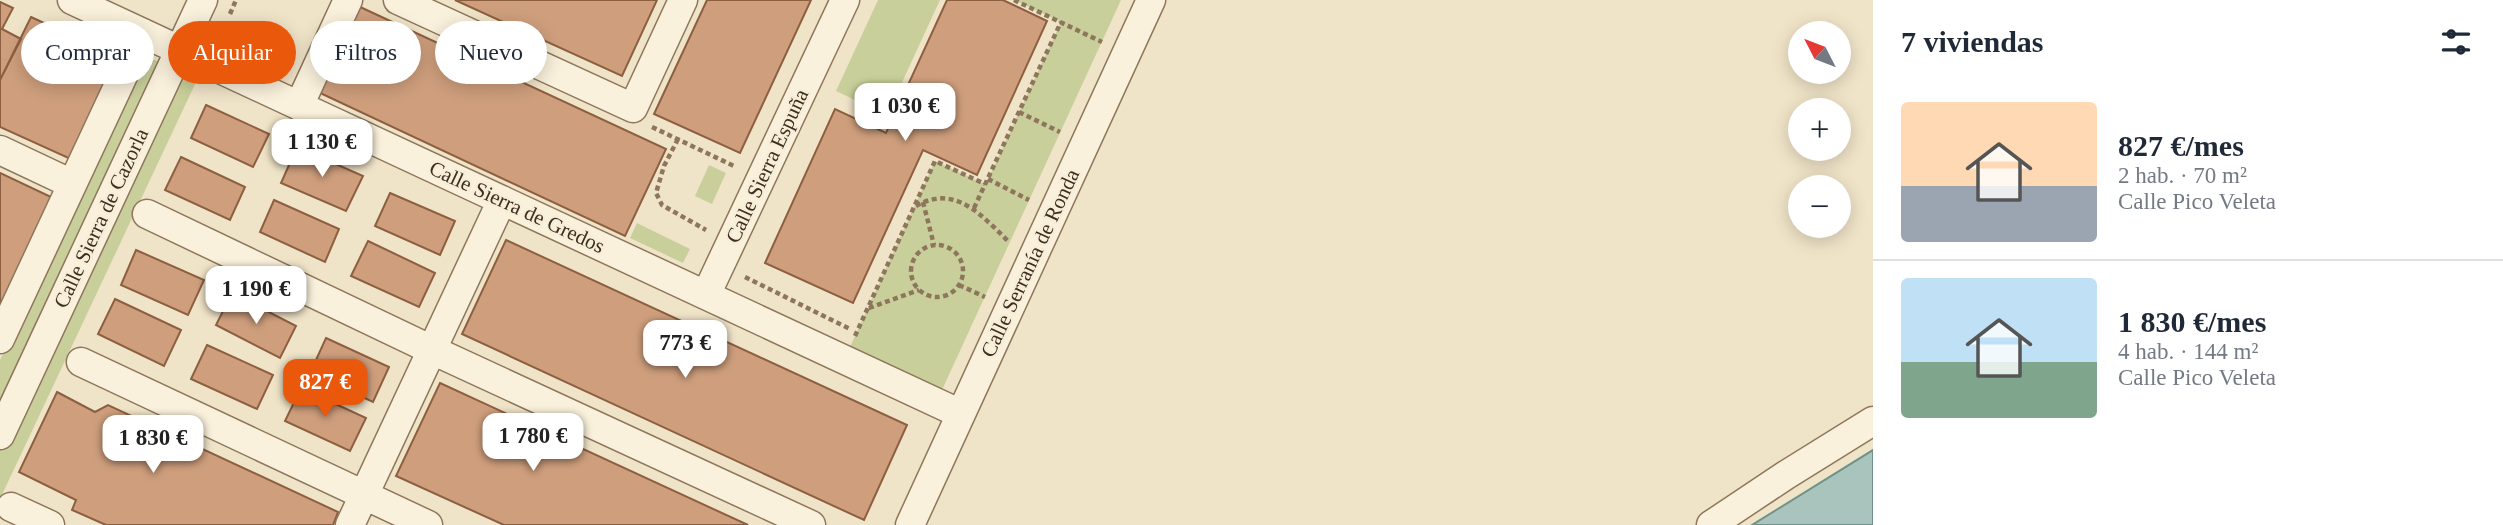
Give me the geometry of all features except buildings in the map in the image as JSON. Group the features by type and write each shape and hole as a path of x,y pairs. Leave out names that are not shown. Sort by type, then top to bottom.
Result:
{"street":[{"name":"Calle Sierra de Gredos","path":"72,0 117,21"},
{"name":"Calle Sierra de Cazorla","path":"193,21 203,0"},
{"path":"299,106 348,0"},
{"path":"398,0 633,108 683,0"},
{"name":"Calle Sierra Espuña","path":"706,295 845,0"},
{"name":"Calle Serranía de Ronda","path":"910,525 1151,0"},
{"name":"Calle Sierra de Cazorla","path":"0,435 168,76"},
{"name":"Calle Sierra de Cazorla","path":"2,331 119,84"},
{"name":"Calle Sierra de Gredos","path":"252,84 961,414"},
{"path":"0,150 72,184"},
{"path":"350,525 502,200"},
{"path":"147,214 432,350 811,525"},
{"path":"82,362 428,525"},
{"path":"1711,525 1873,421"},
{"path":"11,507 50,525"}],"path":[{"path":"1014,0 1102,41"},
{"path":"974,208 1061,22"},
{"path":"1019,112 1060,132"},
{"path":"664,166 678,139 695,147"},
{"path":"844,359 935,161 1029,200"},
{"path":"915,207 923,202 956,200 974,208 1010,242"},
{"path":"923,202 934,245"},
{"path":"934,245 951,249 963,268 959,285 945,296 936,297 919,290 912,280 912,262 917,254 934,245"},
{"path":"959,285 985,297"},
{"path":"868,309 919,290"}],"green space":[{"path":"878,0 940,0 887,115 836,91"},
{"path":"1014,0 1121,0 942,390 850,347 935,161 985,184 988,179 1061,22"},
{"path":"154,60 168,66 168,84 195,84 0,499 0,360 130,84 154,84"},
{"path":"709,165 726,173 712,204 695,196"},
{"path":"637,223 690,249 683,263 630,238"}],"water":[{"path":"1873,450 1873,525 1752,525"}]}
